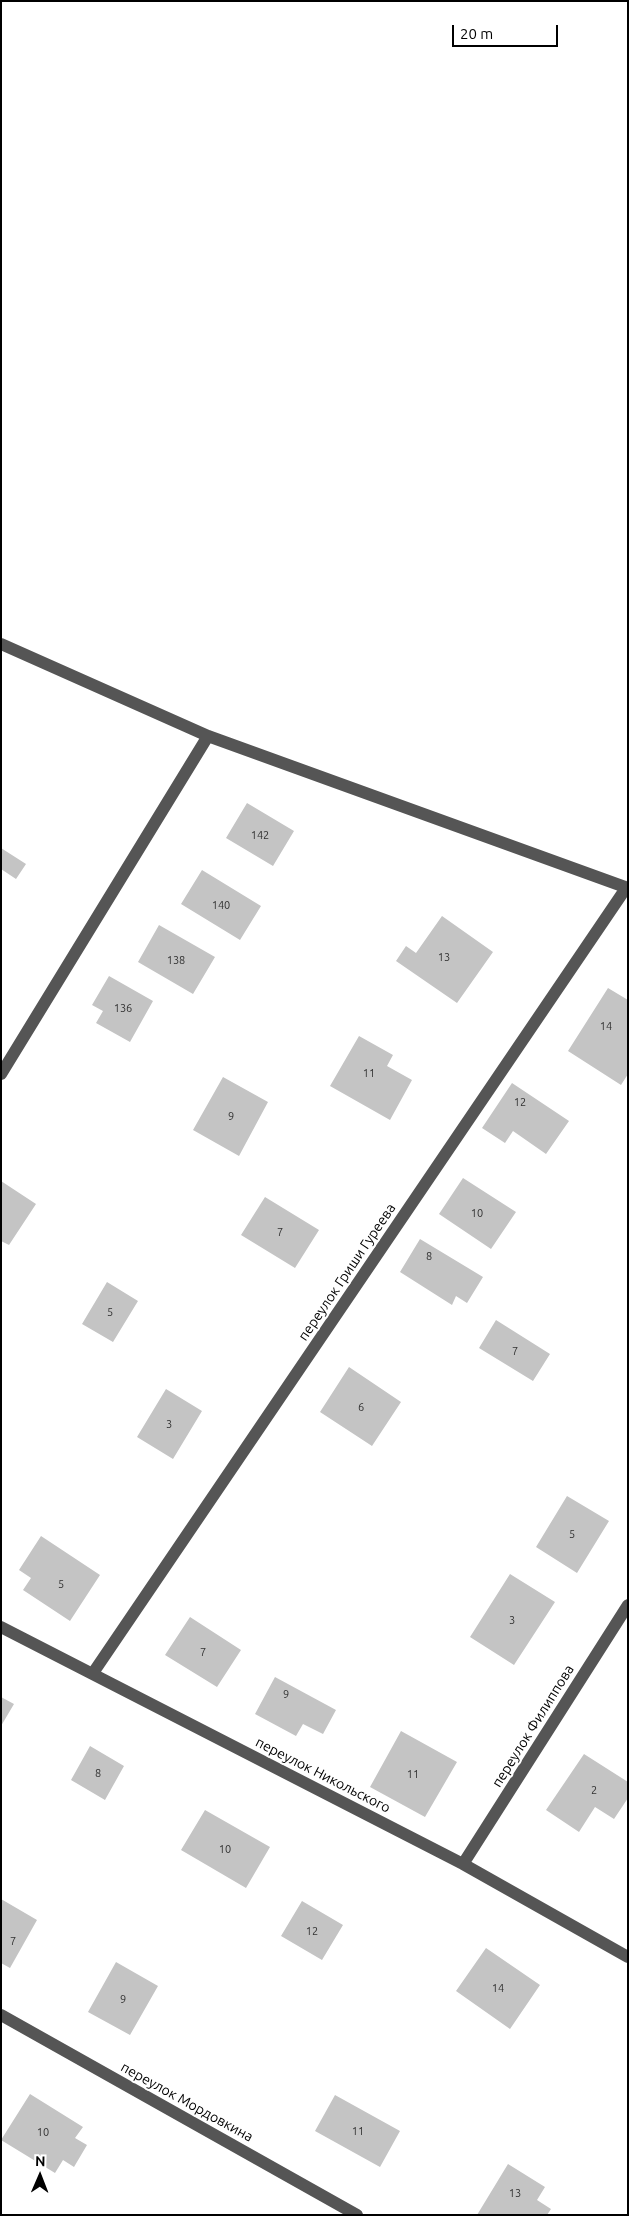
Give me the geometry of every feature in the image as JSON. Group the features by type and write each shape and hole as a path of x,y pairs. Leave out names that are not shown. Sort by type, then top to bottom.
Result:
{"street":[{"path":"1,644 208,736 627,888"},
{"path":"1,1074 208,736"},
{"name":"переулок Гриши Гуреева","path":"93,1674 627,888"},
{"name":"переулок Филиппова","path":"463,1864 628,1605"},
{"name":"переулок Никольского","path":"1,1627 463,1864 628,1957"},
{"name":"переулок Мордовкина","path":"1,2015 357,2215"}],"building":[{"path":"247,803 294,831 273,866 226,838"},
{"path":"1,848 26,864 16,879 1,869"},
{"path":"202,870 261,906 240,940 181,904"},
{"path":"442,916 493,952 457,1003 396,961 406,946 416,953"},
{"path":"159,925 215,957 193,994 138,962"},
{"path":"109,976 153,1001 130,1042 96,1023 103,1011 92,1005"},
{"path":"608,988 628,1000 628,1074 621,1085 568,1051"},
{"path":"359,1036 393,1055 387,1066 412,1080 390,1120 330,1086"},
{"path":"223,1077 268,1102 239,1156 193,1130"},
{"path":"512,1083 569,1121 546,1154 513,1131 505,1143 482,1128"},
{"path":"463,1178 516,1212 491,1249 439,1214"},
{"path":"1,1181 36,1204 9,1245 1,1241"},
{"path":"265,1197 319,1230 295,1268 241,1235"},
{"path":"420,1239 483,1277 467,1303 456,1296 452,1305 400,1272"},
{"path":"107,1282 138,1301 113,1342 82,1324"},
{"path":"496,1320 550,1354 533,1381 479,1348"},
{"path":"349,1367 401,1402 372,1446 320,1412"},
{"path":"166,1389 202,1411 173,1459 137,1437"},
{"path":"567,1496 609,1521 577,1573 536,1547"},
{"path":"41,1536 100,1575 70,1621 23,1590 31,1578 19,1570"},
{"path":"510,1574 555,1602 514,1665 470,1637"},
{"path":"190,1617 241,1650 217,1687 165,1655"},
{"path":"275,1677 336,1710 323,1734 303,1724 296,1736 255,1714"},
{"path":"1,1697 14,1704 1,1726"},
{"path":"401,1731 457,1762 425,1817 370,1787"},
{"path":"90,1746 124,1766 105,1800 71,1780"},
{"path":"584,1754 628,1782 628,1798 614,1819 595,1807 579,1832 546,1810"},
{"path":"205,1810 270,1847 246,1888 181,1850"},
{"path":"1,1899 37,1920 10,1968 1,1963"},
{"path":"302,1901 343,1925 322,1960 281,1936"},
{"path":"486,1948 540,1985 510,2029 456,1991"},
{"path":"116,1962 158,1986 130,2035 88,2012"},
{"path":"30,2094 83,2127 75,2138 87,2145 74,2167 63,2160 55,2173 1,2140"},
{"path":"335,2095 400,2131 380,2167 315,2131"},
{"path":"508,2164 545,2187 537,2200 551,2209 547,2215 477,2215"}]}
